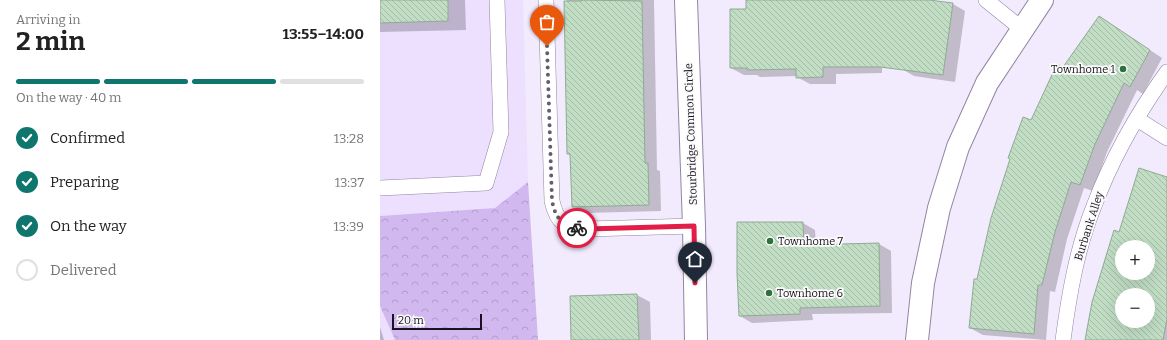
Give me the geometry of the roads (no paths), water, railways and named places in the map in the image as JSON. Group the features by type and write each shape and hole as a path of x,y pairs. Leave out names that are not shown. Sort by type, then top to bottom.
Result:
{"street":[{"name":"Stourbridge Common Circle","path":"686,0 694,226 696,340"},
{"path":"917,340 923,282 939,208 958,147 987,83 1042,0"}],"lane":[{"path":"380,188 486,183 501,132 497,0"},
{"path":"546,0 552,201 555,215 563,223 573,228 587,229 694,226"},
{"path":"986,0 1022,29"},
{"name":"Burbank Alley","path":"1063,340 1080,248 1093,207 1111,166 1150,97 1167,72"},
{"path":"1137,119 1167,138"}],"place":[{"name":"Townhome 1","path":"1123,69"},
{"name":"Townhome 7","path":"770,241"},
{"name":"Townhome 6","path":"769,293"}]}
